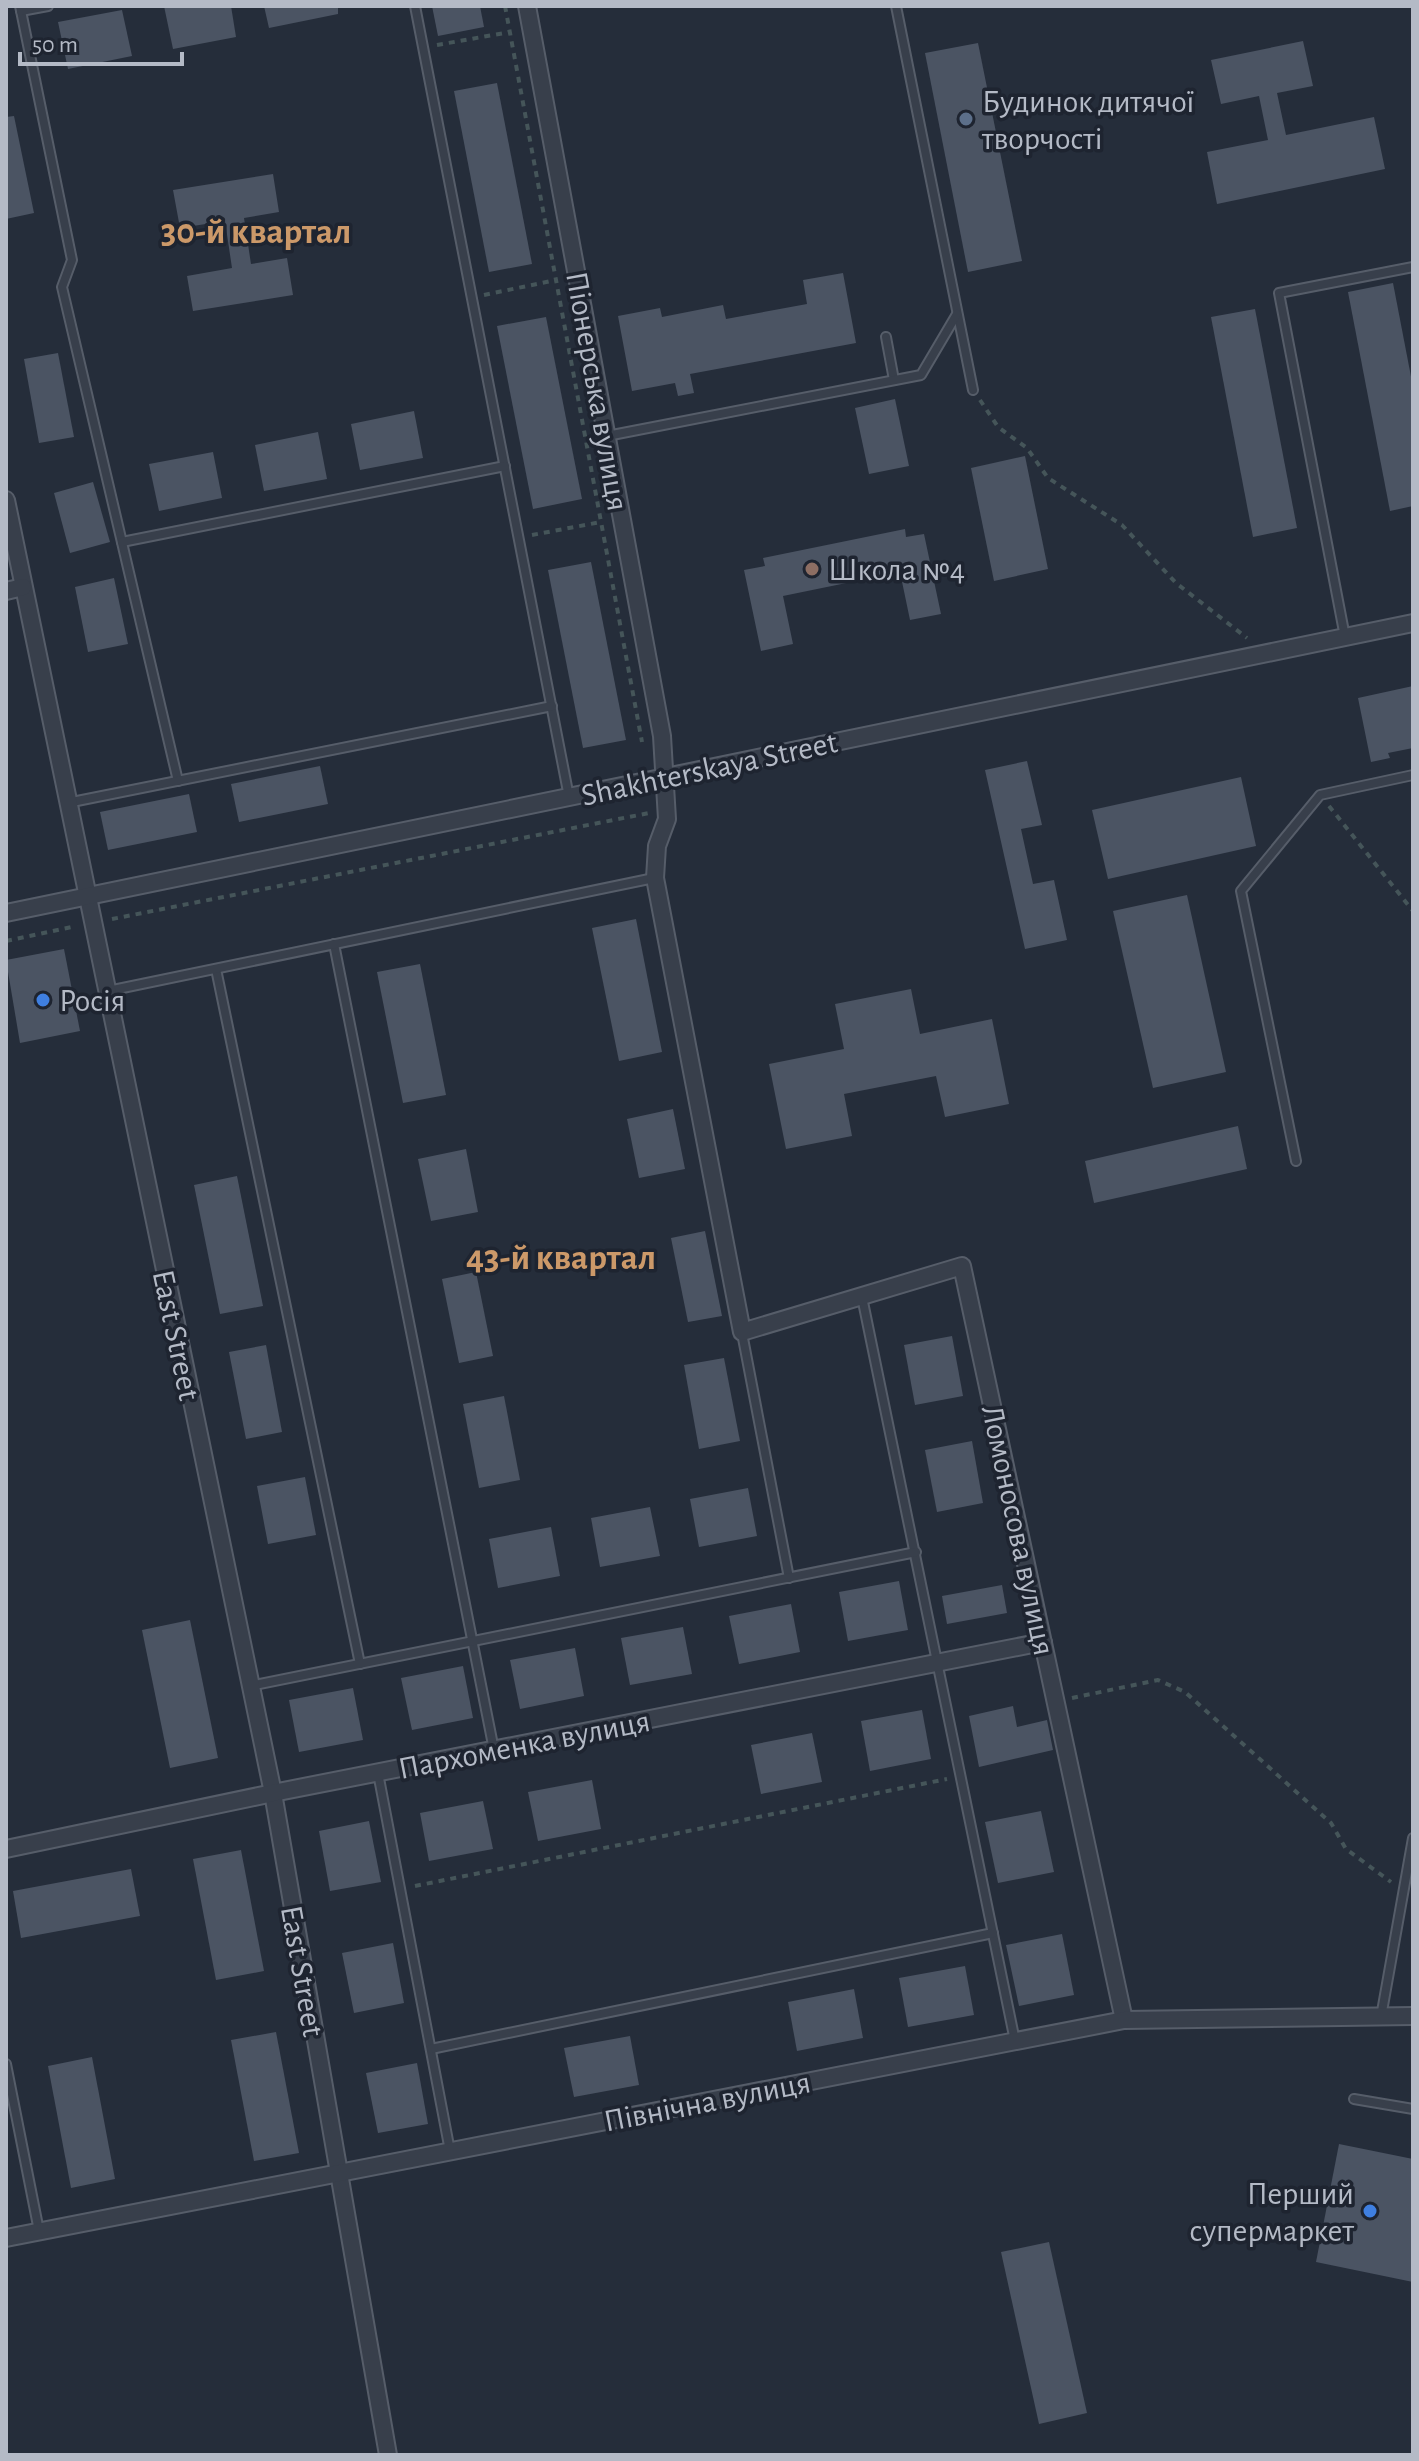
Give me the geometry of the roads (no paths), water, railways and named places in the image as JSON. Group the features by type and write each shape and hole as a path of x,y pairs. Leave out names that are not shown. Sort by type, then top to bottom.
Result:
{"street":[{"name":"Піонерська вулиця","path":"527,6 662,736 667,819 657,846 655,878 742,1332"},
{"name":"East Street","path":"6,500 14,589 67,803 273,1793 388,2455"},
{"name":"Shakhterskaya Street","path":"6,913 1413,623"},
{"name":"Ломоносова вулиця","path":"742,1332 962,1266 1124,2020"},
{"name":"Пархоменка вулиця","path":"6,1849 273,1793 1043,1642"},
{"name":"Північна вулиця","path":"6,2238 1124,2020 1413,2016"}],"lane":[{"path":"48,6 21,9 72,260 62,287 178,781"},
{"path":"415,6 569,797"},
{"path":"896,6 973,390"},
{"path":"1345,637 1279,293 1413,267"},
{"path":"606,436 921,375 957,313"},
{"path":"886,337 894,380"},
{"path":"122,542 505,466"},
{"path":"67,803 552,706"},
{"path":"1296,1161 1241,891 1320,795 1413,775"},
{"path":"106,992 655,878"},
{"path":"334,944 494,1750"},
{"path":"216,969 360,1664"},
{"path":"862,1296 1015,2041"},
{"path":"742,1332 789,1578"},
{"path":"250,1686 916,1552"},
{"path":"378,1773 450,2151"},
{"path":"1381,2017 1413,1838"},
{"path":"431,2049 993,1933"},
{"path":"6,2064 39,2231"},
{"path":"1354,2099 1413,2109"}],"place":[{"name":"Будинок дитячої творчості","path":"966,119"},
{"name":"Школа №4","path":"812,569"},
{"name":"Росія","path":"43,1000"},
{"name":"Перший супермаркет","path":"1370,2211"}],"district":[{"name":"30-й квартал","path":"256,230"},
{"name":"43-й квартал","path":"561,1256"}]}
